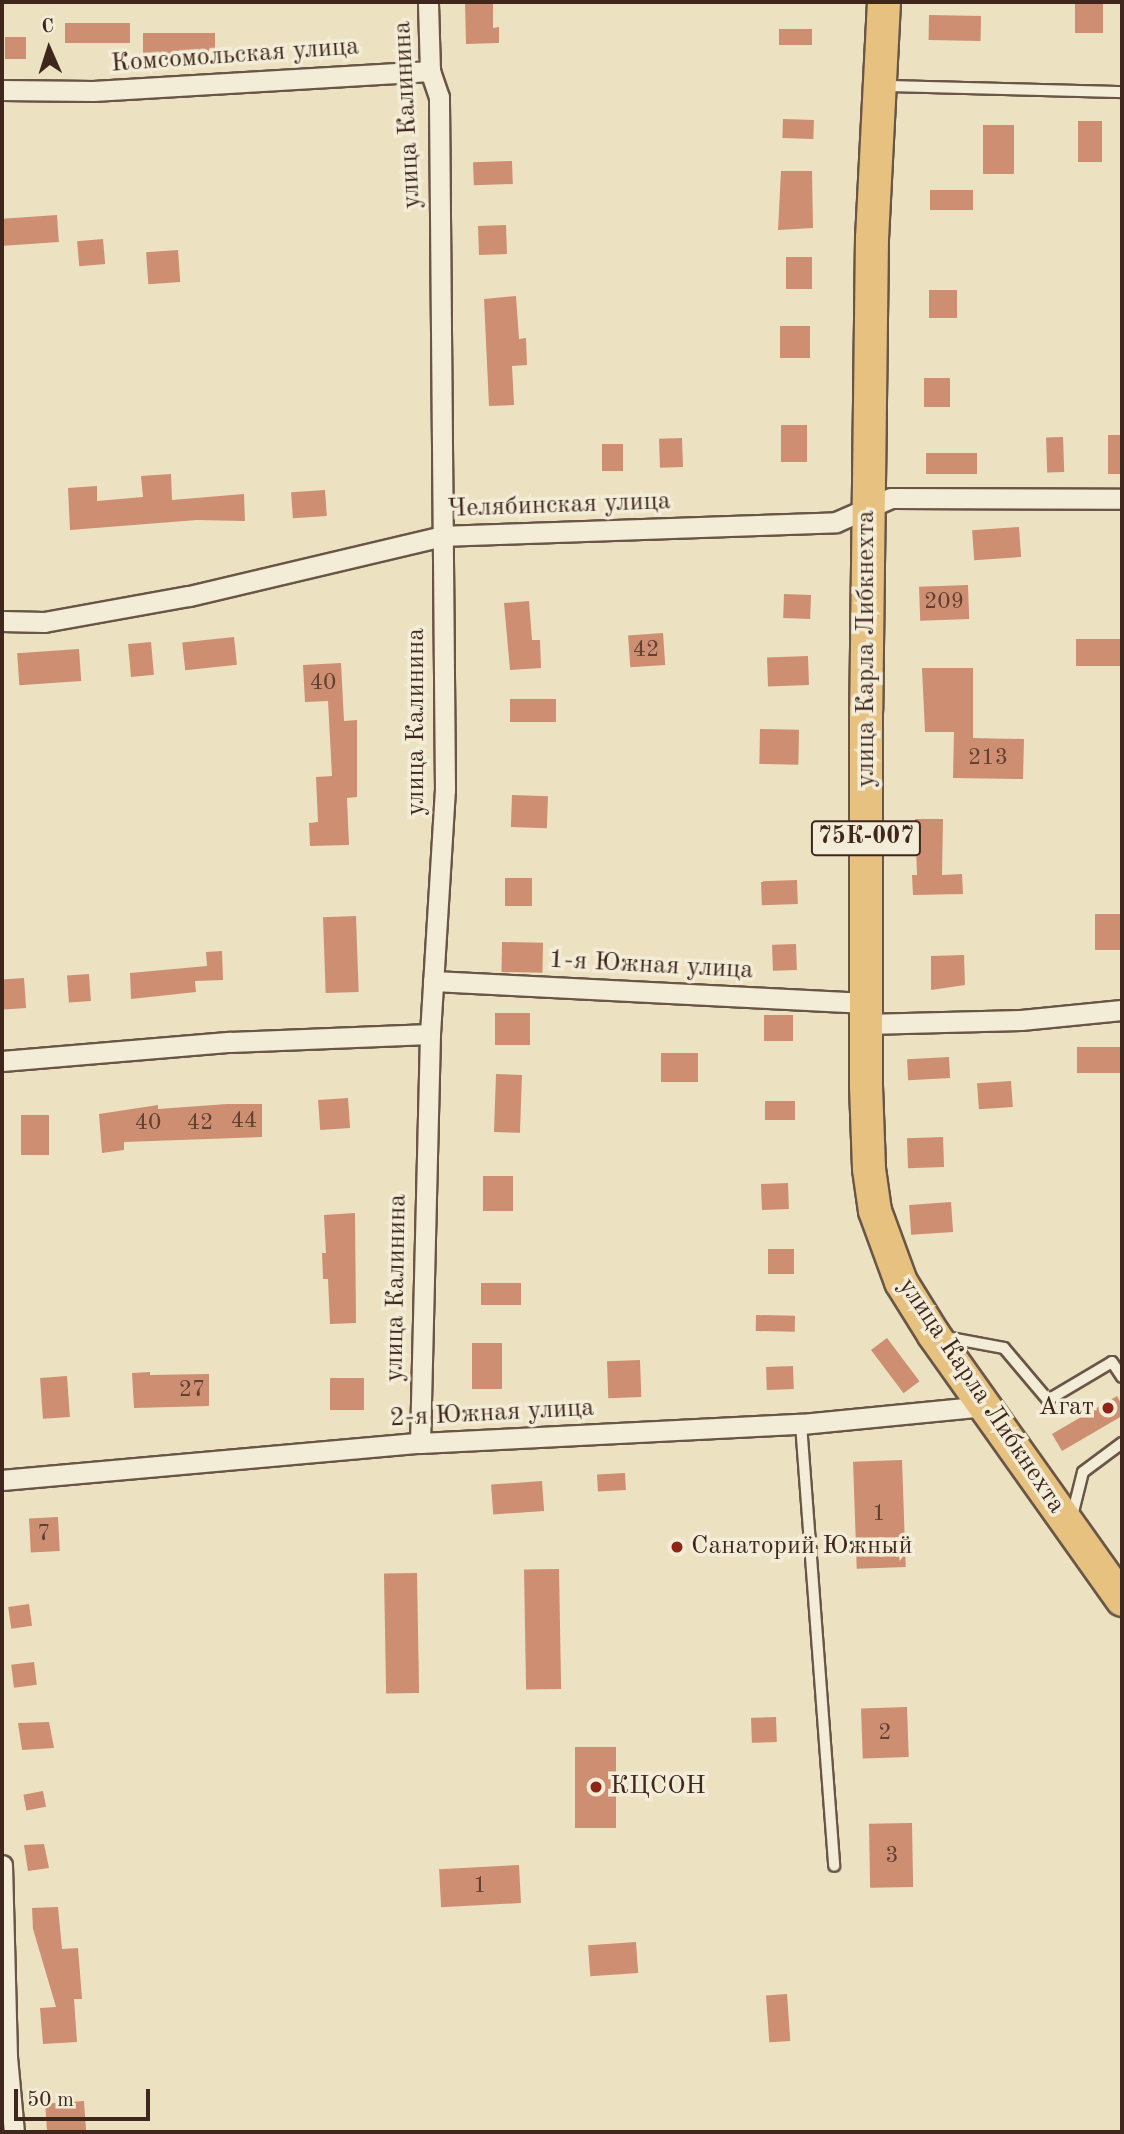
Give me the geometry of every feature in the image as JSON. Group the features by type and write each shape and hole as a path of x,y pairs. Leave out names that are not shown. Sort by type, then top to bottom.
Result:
{"main road":[{"name":"улица Карла Либкнехта","path":"884,2 873,238 867,511 866,1013 869,1169 875,1211 901,1282 934,1335 1122,1600"}],"street":[{"name":"улица Калинина","path":"420,1443 430,1034 445,789 439,97 430,71 428,2"},
{"name":"Комсомольская улица","path":"2,90 93,91 430,71"},
{"name":"Челябинская улица","path":"2,621 44,622 189,596 442,536 836,522 867,511 891,498 1122,499"},
{"name":"1-я Южная улица","path":"433,981 866,1013 1021,1020 1122,1010"},
{"path":"2,1061 230,1042 430,1034"},
{"name":"2-я Южная улица","path":"2,1480 420,1443 802,1424 986,1406"},
{"path":"2,1865 7,2057 15,2132"}],"lane":[{"path":"880,86 994,91 1122,92"},
{"path":"934,1335 1004,1348 1048,1400 1112,1362 1122,1377"},
{"path":"802,1424 834,1866"},
{"path":"1070,1527 1083,1472 1122,1443"}],"building":[{"path":"465,2 493,2 493,28 499,27 499,43 466,44"},
{"path":"1075,4 1103,4 1103,33 1075,33"},
{"path":"929,15 981,16 981,41 929,40"},
{"path":"65,23 130,23 130,43 65,43"},
{"path":"779,29 812,29 812,45 779,45"},
{"path":"143,33 215,33 215,57 143,57"},
{"path":"5,37 26,37 26,59 5,59"},
{"path":"783,119 814,120 813,139 782,138"},
{"path":"1078,121 1102,121 1102,162 1078,162"},
{"path":"983,125 1014,125 1014,174 983,174"},
{"path":"512,161 513,184 474,185 473,162"},
{"path":"781,171 812,171 813,228 778,230"},
{"path":"930,190 973,190 973,210 930,210"},
{"path":"57,215 59,242 4,246 2,219"},
{"path":"506,225 507,254 479,255 478,226"},
{"path":"103,239 105,264 79,266 77,241"},
{"path":"178,250 180,282 148,284 146,252"},
{"path":"786,257 812,257 812,289 786,289"},
{"path":"929,290 957,290 957,318 929,318"},
{"path":"516,296 519,339 526,338 527,365 512,366 514,405 489,406 484,299"},
{"path":"780,326 810,326 810,358 780,358"},
{"path":"924,378 950,378 950,407 924,407"},
{"path":"781,425 807,425 807,462 781,462"},
{"path":"1108,435 1122,435 1122,474 1108,474"},
{"path":"1063,437 1064,472 1047,473 1046,438"},
{"path":"682,438 683,467 660,468 659,439"},
{"path":"602,444 623,444 623,471 602,471"},
{"path":"926,453 977,453 977,474 926,474"},
{"path":"171,474 172,500 244,494 245,521 197,520 70,530 68,488 97,486 97,501 143,497 141,476"},
{"path":"325,490 327,516 293,518 291,492"},
{"path":"1019,527 1021,557 974,560 972,530"},
{"path":"968,585 969,619 920,621 919,587"},
{"path":"784,594 811,595 810,619 783,618"},
{"path":"529,601 532,640 540,640 541,668 510,670 504,603"},
{"path":"663,633 665,665 630,667 628,635"},
{"path":"234,637 237,665 185,670 182,642"},
{"path":"1076,639 1121,639 1121,666 1076,666"},
{"path":"151,642 154,675 131,677 128,644"},
{"path":"79,649 81,681 19,685 17,653"},
{"path":"808,656 809,685 768,686 767,657"},
{"path":"341,663 344,721 357,720 357,797 347,798 349,845 310,846 309,823 318,822 316,777 332,776 328,701 305,702 303,665"},
{"path":"922,668 973,668 973,738 1024,739 1023,779 953,778 954,732 925,732"},
{"path":"510,699 556,699 556,722 510,722"},
{"path":"760,729 799,730 798,765 759,764"},
{"path":"512,795 548,796 547,828 511,827"},
{"path":"915,819 943,819 942,875 962,874 963,894 913,895 912,875 917,875"},
{"path":"505,878 532,878 532,906 505,906"},
{"path":"797,880 798,904 762,905 761,881"},
{"path":"1095,914 1122,914 1122,950 1095,950"},
{"path":"356,916 359,992 326,993 323,917"},
{"path":"502,942 543,943 542,973 501,972"},
{"path":"796,944 797,970 773,971 772,945"},
{"path":"222,951 223,980 195,981 196,992 131,999 130,973 207,966 206,952"},
{"path":"964,955 965,985 931,990 931,956"},
{"path":"89,974 91,1001 69,1002 67,976"},
{"path":"24,978 26,1008 4,1009 2,980"},
{"path":"495,1013 530,1013 530,1045 495,1045"},
{"path":"764,1015 793,1015 793,1041 764,1041"},
{"path":"1077,1047 1122,1047 1122,1073 1077,1073"},
{"path":"661,1053 698,1053 698,1082 661,1082"},
{"path":"949,1057 950,1078 908,1080 907,1059"},
{"path":"496,1074 522,1075 520,1133 494,1132"},
{"path":"1011,1081 1013,1107 979,1109 977,1083"},
{"path":"348,1098 350,1128 320,1130 318,1100"},
{"path":"765,1101 795,1101 795,1120 765,1120"},
{"path":"262,1104 262,1137 124,1142 124,1150 102,1153 99,1114 158,1105 158,1109"},
{"path":"21,1115 49,1115 49,1155 21,1155"},
{"path":"943,1137 944,1167 908,1168 907,1138"},
{"path":"483,1176 513,1176 513,1211 483,1211"},
{"path":"788,1183 789,1209 762,1210 761,1184"},
{"path":"951,1202 953,1232 911,1235 909,1205"},
{"path":"355,1213 356,1323 330,1324 328,1279 323,1279 322,1253 326,1253 324,1215"},
{"path":"768,1249 794,1249 794,1274 768,1274"},
{"path":"481,1283 521,1283 521,1305 481,1305"},
{"path":"756,1315 795,1316 795,1332 756,1331"},
{"path":"887,1338 919,1381 904,1393 871,1350"},
{"path":"472,1343 502,1343 502,1389 472,1389"},
{"path":"640,1360 641,1397 608,1398 607,1361"},
{"path":"793,1366 794,1389 767,1390 766,1367"},
{"path":"150,1372 150,1375 209,1374 209,1406 134,1408 132,1373"},
{"path":"67,1376 70,1417 43,1419 40,1378"},
{"path":"330,1378 364,1378 364,1410 330,1410"},
{"path":"1117,1396 1122,1405 1122,1416 1062,1451 1052,1434"},
{"path":"902,1460 906,1567 857,1569 853,1462"},
{"path":"625,1473 626,1490 598,1491 597,1474"},
{"path":"542,1481 544,1511 493,1514 491,1485"},
{"path":"58,1517 60,1551 31,1552 29,1519"},
{"path":"559,1569 561,1689 526,1690 524,1570"},
{"path":"417,1573 419,1693 386,1694 384,1574"},
{"path":"29,1604 32,1626 11,1629 8,1607"},
{"path":"34,1662 37,1685 14,1688 11,1665"},
{"path":"907,1707 909,1757 863,1759 861,1709"},
{"path":"776,1717 777,1742 752,1743 751,1718"},
{"path":"49,1722 54,1748 22,1750 18,1723"},
{"name":"КЦСОН","path":"575,1747 616,1747 616,1828 575,1828"},
{"path":"43,1791 46,1807 26,1811 23,1795"},
{"path":"912,1823 913,1887 870,1888 869,1824"},
{"path":"44,1844 49,1868 28,1871 24,1845"},
{"path":"519,1865 521,1903 441,1907 439,1869"},
{"path":"58,1907 62,1949 78,1948 82,1999 74,1999 77,2042 43,2044 40,2008 56,2007 33,1929 32,1908"},
{"path":"636,1942 638,1973 590,1976 588,1945"},
{"path":"787,1994 790,2041 769,2042 766,1995"},
{"path":"84,2101 86,2132 47,2132 45,2104"}],"place":[{"name":"Агат","path":"1108,1408"},
{"name":"Санаторий Южный","path":"677,1547"},
{"name":"КЦСОН","path":"596,1787"}]}
